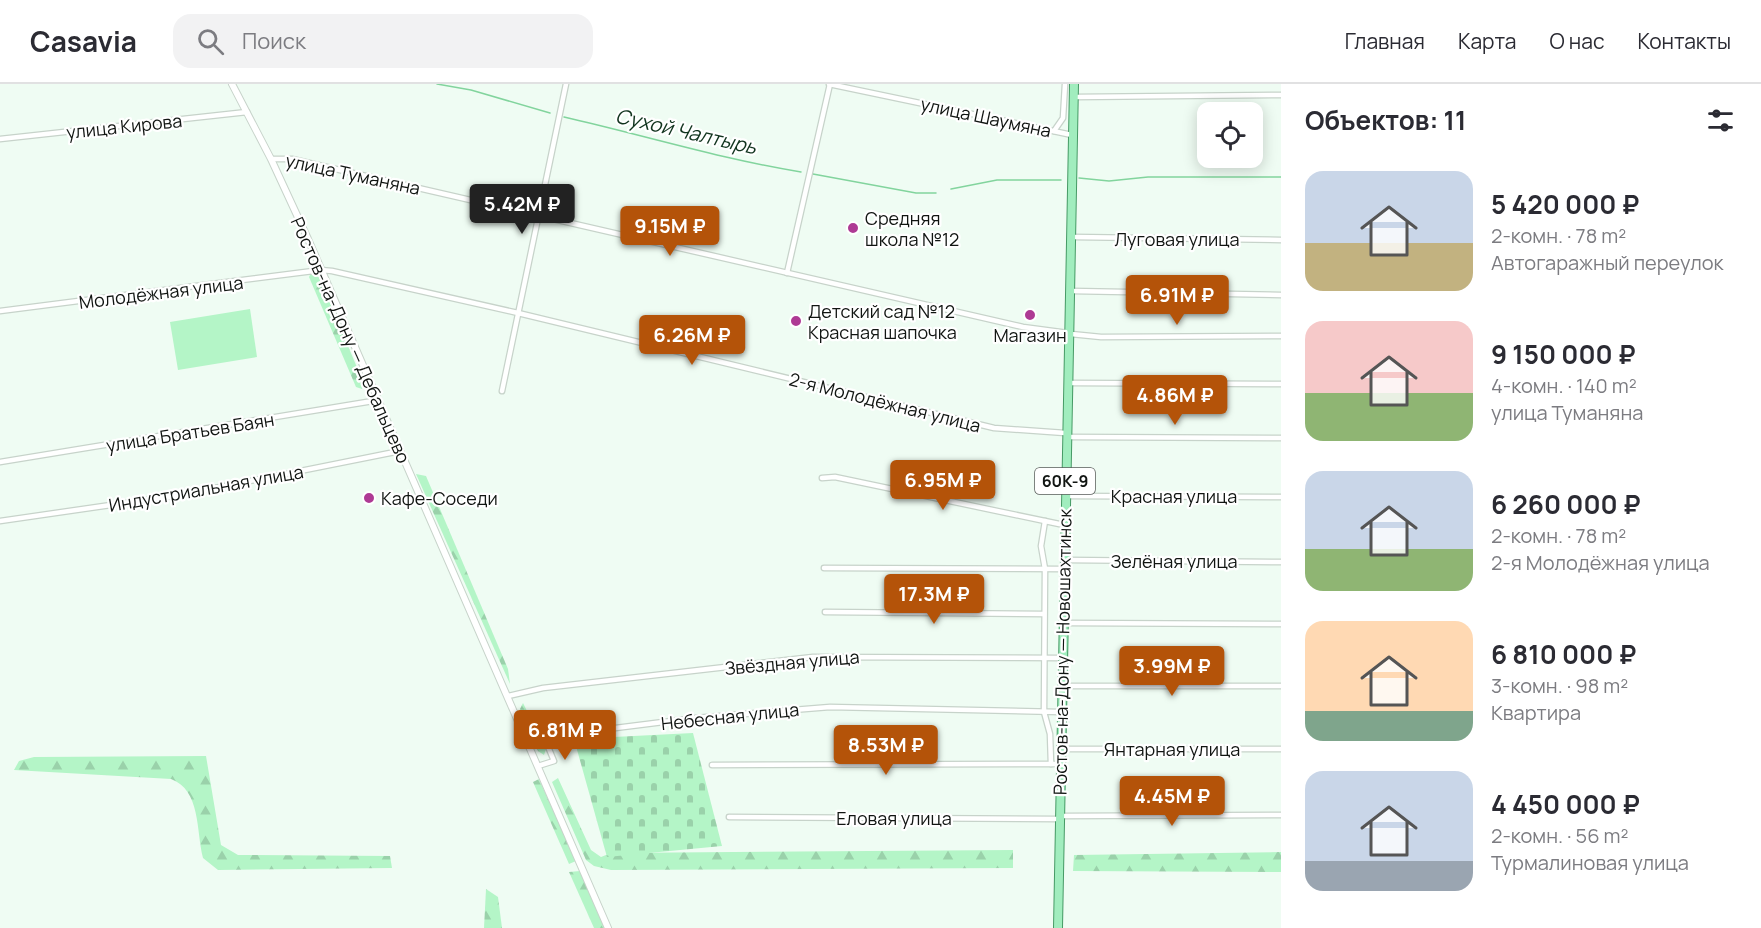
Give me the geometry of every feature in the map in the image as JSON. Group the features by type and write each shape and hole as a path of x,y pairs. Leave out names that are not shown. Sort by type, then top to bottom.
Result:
{"main road":[{"name":"Ростов-на-Дону — Новошахтинск","path":"1059,928 1065,623 1064,525 1072,291 1074,86"},
{"name":"Ростов-на-Дону — Новошахтинск","path":"1061,818 1055,764 1060,712 1068,496 1067,435 1071,383 1074,86"}],"street":[{"name":"Ростов-на-Дону — Дебальцево","path":"232,84 271,159 379,400 608,928"},
{"path":"502,391 566,84"},
{"path":"787,273 830,84"},
{"name":"улица Шаумяна","path":"830,84 1072,135"},
{"path":"1054,131 1063,118 1065,84"},
{"path":"1075,97 1281,95"},
{"name":"улица Кирова","path":"0,139 247,112"},
{"name":"улица Туманяна","path":"271,159 292,159 1034,329 1101,337 1281,336"},
{"name":"Луговая улица","path":"1073,237 1281,240"},
{"name":"Молодёжная улица","path":"0,311 321,270"},
{"name":"2-я Молодёжная улица","path":"321,270 518,313 994,428 1067,435 1281,438"},
{"path":"1072,291 1281,295"},
{"path":"1071,383 1281,384"},
{"name":"улица Братьев Баян","path":"0,462 379,400"},
{"name":"Индустриальная улица","path":"0,521 180,495 400,451"},
{"path":"822,478 835,477 1064,525"},
{"name":"Красная улица","path":"1068,496 1281,497"},
{"path":"712,765 1055,764 1044,712 1045,569 1041,546 1045,521"},
{"name":"Зелёная улица","path":"824,568 1045,569 1065,565 1281,562"},
{"path":"825,612 1044,614"},
{"path":"1065,623 1281,624"},
{"name":"Звёздная улица","path":"508,696 525,691 813,657 1061,657"},
{"path":"1064,686 1281,686"},
{"name":"Небесная улица","path":"538,766 554,761 544,737 695,718 830,707 1060,712"},
{"name":"Янтарная улица","path":"1063,748 1281,749"},
{"name":"Еловая улица","path":"729,817 1061,818 1281,815"}],"green space":[{"path":"311,273 319,277 364,384 362,389 356,387 309,277"},
{"path":"250,309 257,357 178,370 170,322"},
{"path":"416,474 426,476 508,669 510,684"},
{"path":"523,703 546,749 544,755 538,751 520,709"},
{"path":"693,733 722,846 607,857 574,739"},
{"path":"206,756 221,845 238,855 390,856 392,868 218,870 203,858 196,812 188,792 181,784 171,779 14,770 19,761 34,757"},
{"path":"558,778 591,850 601,857 611,853 1013,850 1013,868 611,870 594,866 586,860 552,782"},
{"path":"539,779 576,861 569,864 533,782"},
{"path":"1281,852 1281,872 1073,871 1074,855"},
{"path":"580,871 606,928 594,928 569,872"},
{"path":"486,889 498,897 502,928 484,928"}],"waterway":[{"name":"Сухой Чалтырь","path":"437,84 471,90 550,113"},
{"name":"Сухой Чалтырь","path":"564,117 712,154 801,172"},
{"name":"Сухой Чалтырь","path":"813,174 916,193 936,193"},
{"name":"Сухой Чалтырь","path":"1079,178 1109,181 1148,177 1281,177"},
{"name":"Сухой Чалтырь","path":"951,189 997,180 1061,180"}],"place":[{"name":"Средняя школа №12","path":"853,228"},
{"name":"Магазин","path":"1030,315"},
{"name":"Детский сад №12 Красная шапочка","path":"796,321"},
{"name":"Кафе-Соседи","path":"369,498"}]}
